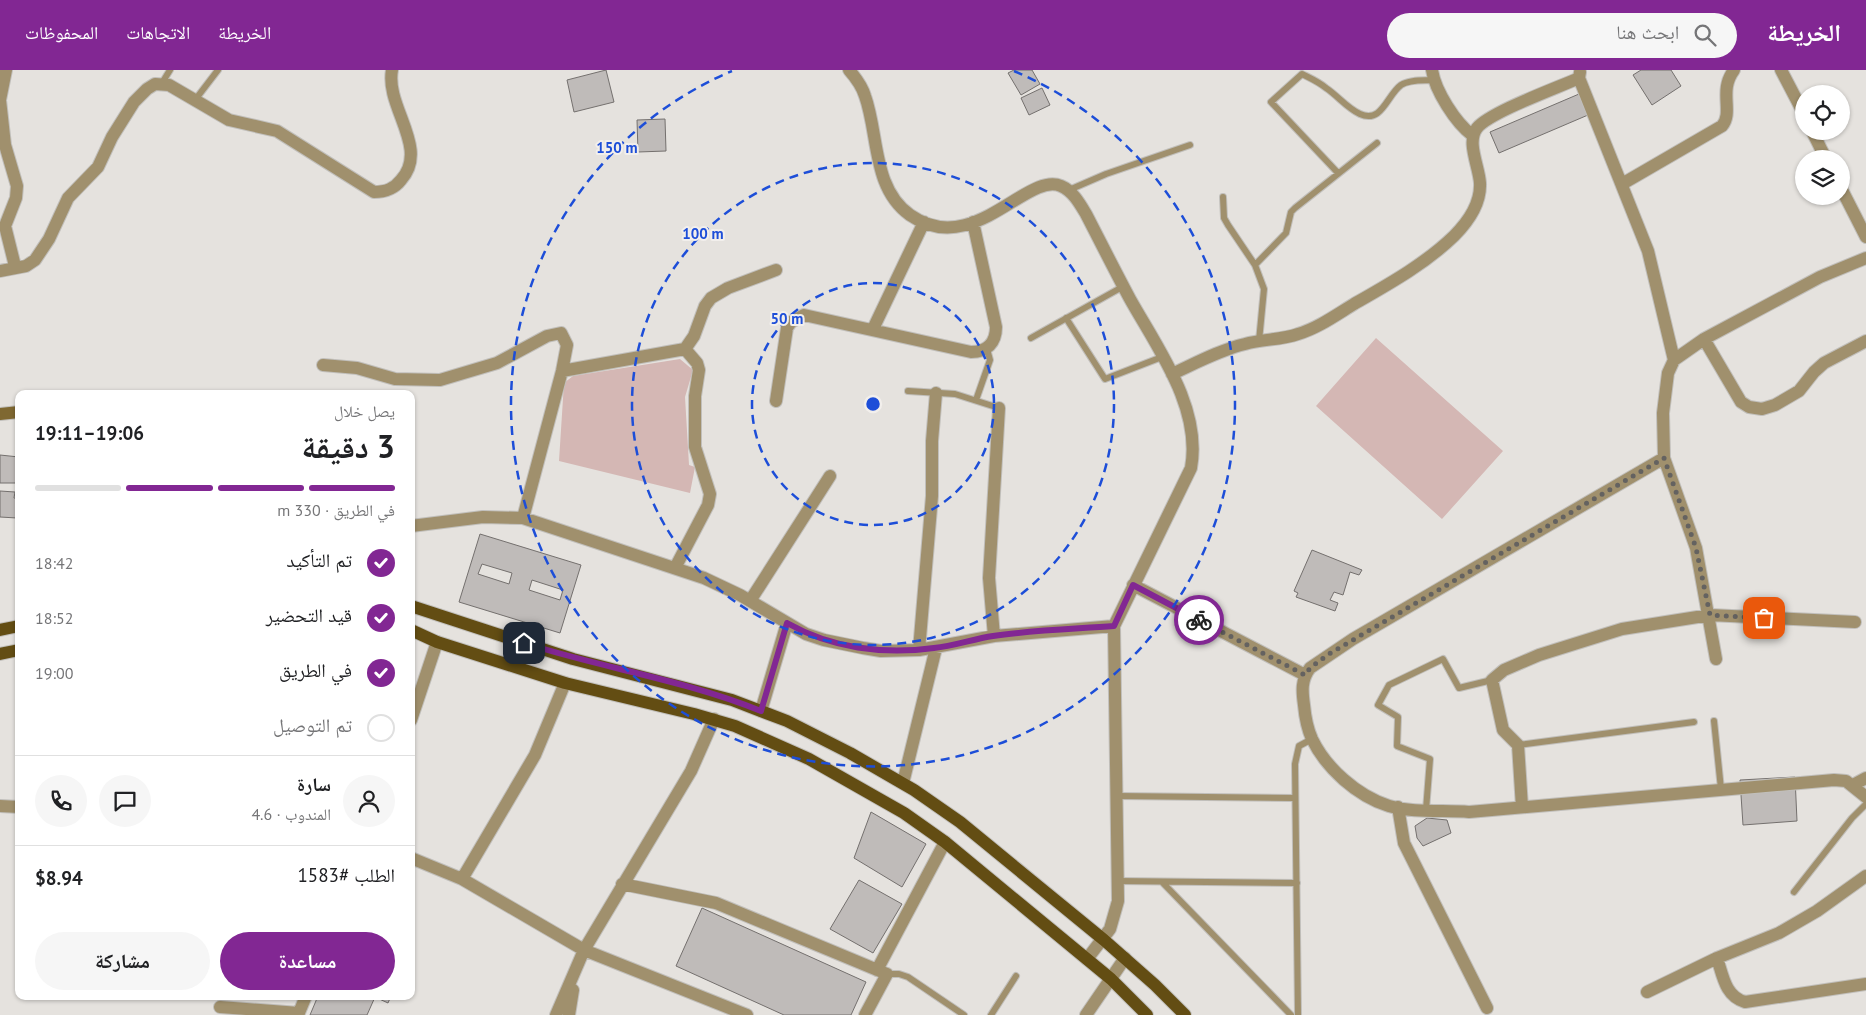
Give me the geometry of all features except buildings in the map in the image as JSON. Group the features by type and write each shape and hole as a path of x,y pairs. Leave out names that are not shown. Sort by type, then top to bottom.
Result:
{"main road":[{"path":"0,414 15,412"},
{"path":"415,607 573,659 704,691 761,711 850,753 903,783 960,822 1125,958 1184,1015"},
{"path":"0,630 15,627"},
{"path":"415,632 437,642 565,683 714,719 777,743 810,760 904,814 945,842 1088,959 1148,1015"},
{"path":"0,654 15,651"}],"street":[{"path":"6,70 0,100 2,146 17,186 16,198 5,226 15,266"},
{"path":"0,271 15,266 26,266 39,256 50,239 68,198 104,160 112,137 134,102 147,89 162,83 229,120 276,131 374,192 383,192 391,189 407,174 412,160 392,87 390,70"},
{"path":"850,70 865,96 878,158 888,187 898,204 909,214 934,227 951,228 973,222 1046,185 1060,185 1069,190 1086,214 1172,374 1186,408 1193,457 1191,468 1114,626 1118,796 1118,901 1115,915 1104,940 1088,959"},
{"path":"1622,184 1722,126 1727,121 1726,89 1728,79 1734,70"},
{"path":"1781,70 1795,97"},
{"path":"1472,136 1482,123 1494,116 1580,74 1648,251 1674,360 1666,385 1662,436 1664,458 1696,548 1710,615 1716,659"},
{"path":"1172,374 1232,348 1259,341 1297,335 1328,319 1421,263 1464,226 1479,195 1480,183 1472,136 1454,116 1434,75"},
{"path":"1850,205 1866,237"},
{"path":"873,329 924,222"},
{"path":"776,401 787,328 791,322 804,315 971,352 987,349 993,343 996,327 973,222"},
{"path":"1674,360 1704,339 1820,277 1866,258"},
{"path":"562,371 685,349 694,336 705,306 711,298 728,288 776,270"},
{"path":"323,365 356,368 395,379 440,380 459,376 497,363 547,336 561,333 567,346 562,371 523,518"},
{"path":"1704,339 1741,402 1749,407 1762,409 1790,398 1824,363 1866,341"},
{"path":"675,568 708,506 710,494 695,447 695,396 699,370 697,363 685,349"},
{"path":"919,650 932,496 932,441 936,393"},
{"path":"994,636 989,578 999,408"},
{"path":"1664,458 1329,654 1310,668 1305,675 1302,694 1312,739 1339,775 1352,787 1371,798 1398,808 1469,812 1834,780 1846,781 1866,797"},
{"path":"750,601 830,476"},
{"path":"415,526 484,517 523,518 675,568 724,587 806,634 845,645 881,651 919,650 994,636 1114,626"},
{"path":"1133,585 1305,675"},
{"path":"1522,807 1518,745 1503,730 1492,680 1504,670 1539,654 1622,629 1710,615 1855,622"},
{"path":"761,711 787,623"},
{"path":"415,708 437,642"},
{"path":"903,783 936,648"},
{"path":"462,879 535,754 565,683"},
{"path":"556,1015 584,950 691,771 714,719"},
{"path":"1853,785 1866,778"},
{"path":"0,806 15,807"},
{"path":"1398,808 1404,843 1487,1008"},
{"path":"865,1015 882,972 945,842"},
{"path":"415,860 462,879 584,950 747,1015"},
{"path":"1647,992 1717,958 1764,940 1792,925 1866,876"},
{"path":"622,884 701,898 716,903 882,972"},
{"path":"1086,1015 1125,958"},
{"path":"1717,958 1730,994 1736,999 1745,1002 1866,984"},
{"path":"569,1015 576,970"},
{"path":"220,1007 298,1014 304,1000"}],"lane":[{"path":"162,83 170,70"},
{"path":"195,100 218,70"},
{"path":"1338,173 1271,102 1302,74 1327,88 1353,110 1362,115 1370,116 1379,113 1401,85 1434,75"},
{"path":"1255,265 1286,233 1295,208 1376,143"},
{"path":"1069,190 1106,174 1190,145"},
{"path":"1224,197 1224,218 1255,265 1264,289 1259,341"},
{"path":"1031,338 1124,286"},
{"path":"1066,318 1105,379 1162,357"},
{"path":"976,400 990,360 987,349"},
{"path":"908,391 955,394 999,408"},
{"path":"1426,810 1430,759 1397,746 1398,717 1378,706 1389,685 1443,659 1459,688 1492,680"},
{"path":"1714,721 1721,789"},
{"path":"1518,745 1694,722"},
{"path":"1298,1015 1296,753 1300,746 1312,739"},
{"path":"1118,796 1295,798"},
{"path":"1794,892 1852,818 1866,804"},
{"path":"1118,881 1297,883"},
{"path":"1162,882 1291,1015"},
{"path":"882,972 908,977 964,1015"},
{"path":"991,1015 1016,976"}],"shaded area":[{"path":"1376,338 1503,451 1442,519 1316,406"},
{"path":"680,359 693,370 685,397 689,465 695,467 690,493 559,461 564,383 573,376"}],"way so far":[{"path":"1199,620 1305,675 1310,668 1353,639 1664,458 1696,548 1710,615 1764,618"}],"route":[{"path":"524,643 573,659 704,691 761,711 787,623 806,634 845,645 881,651 919,650 994,636 1114,626 1133,585 1199,620"}]}
